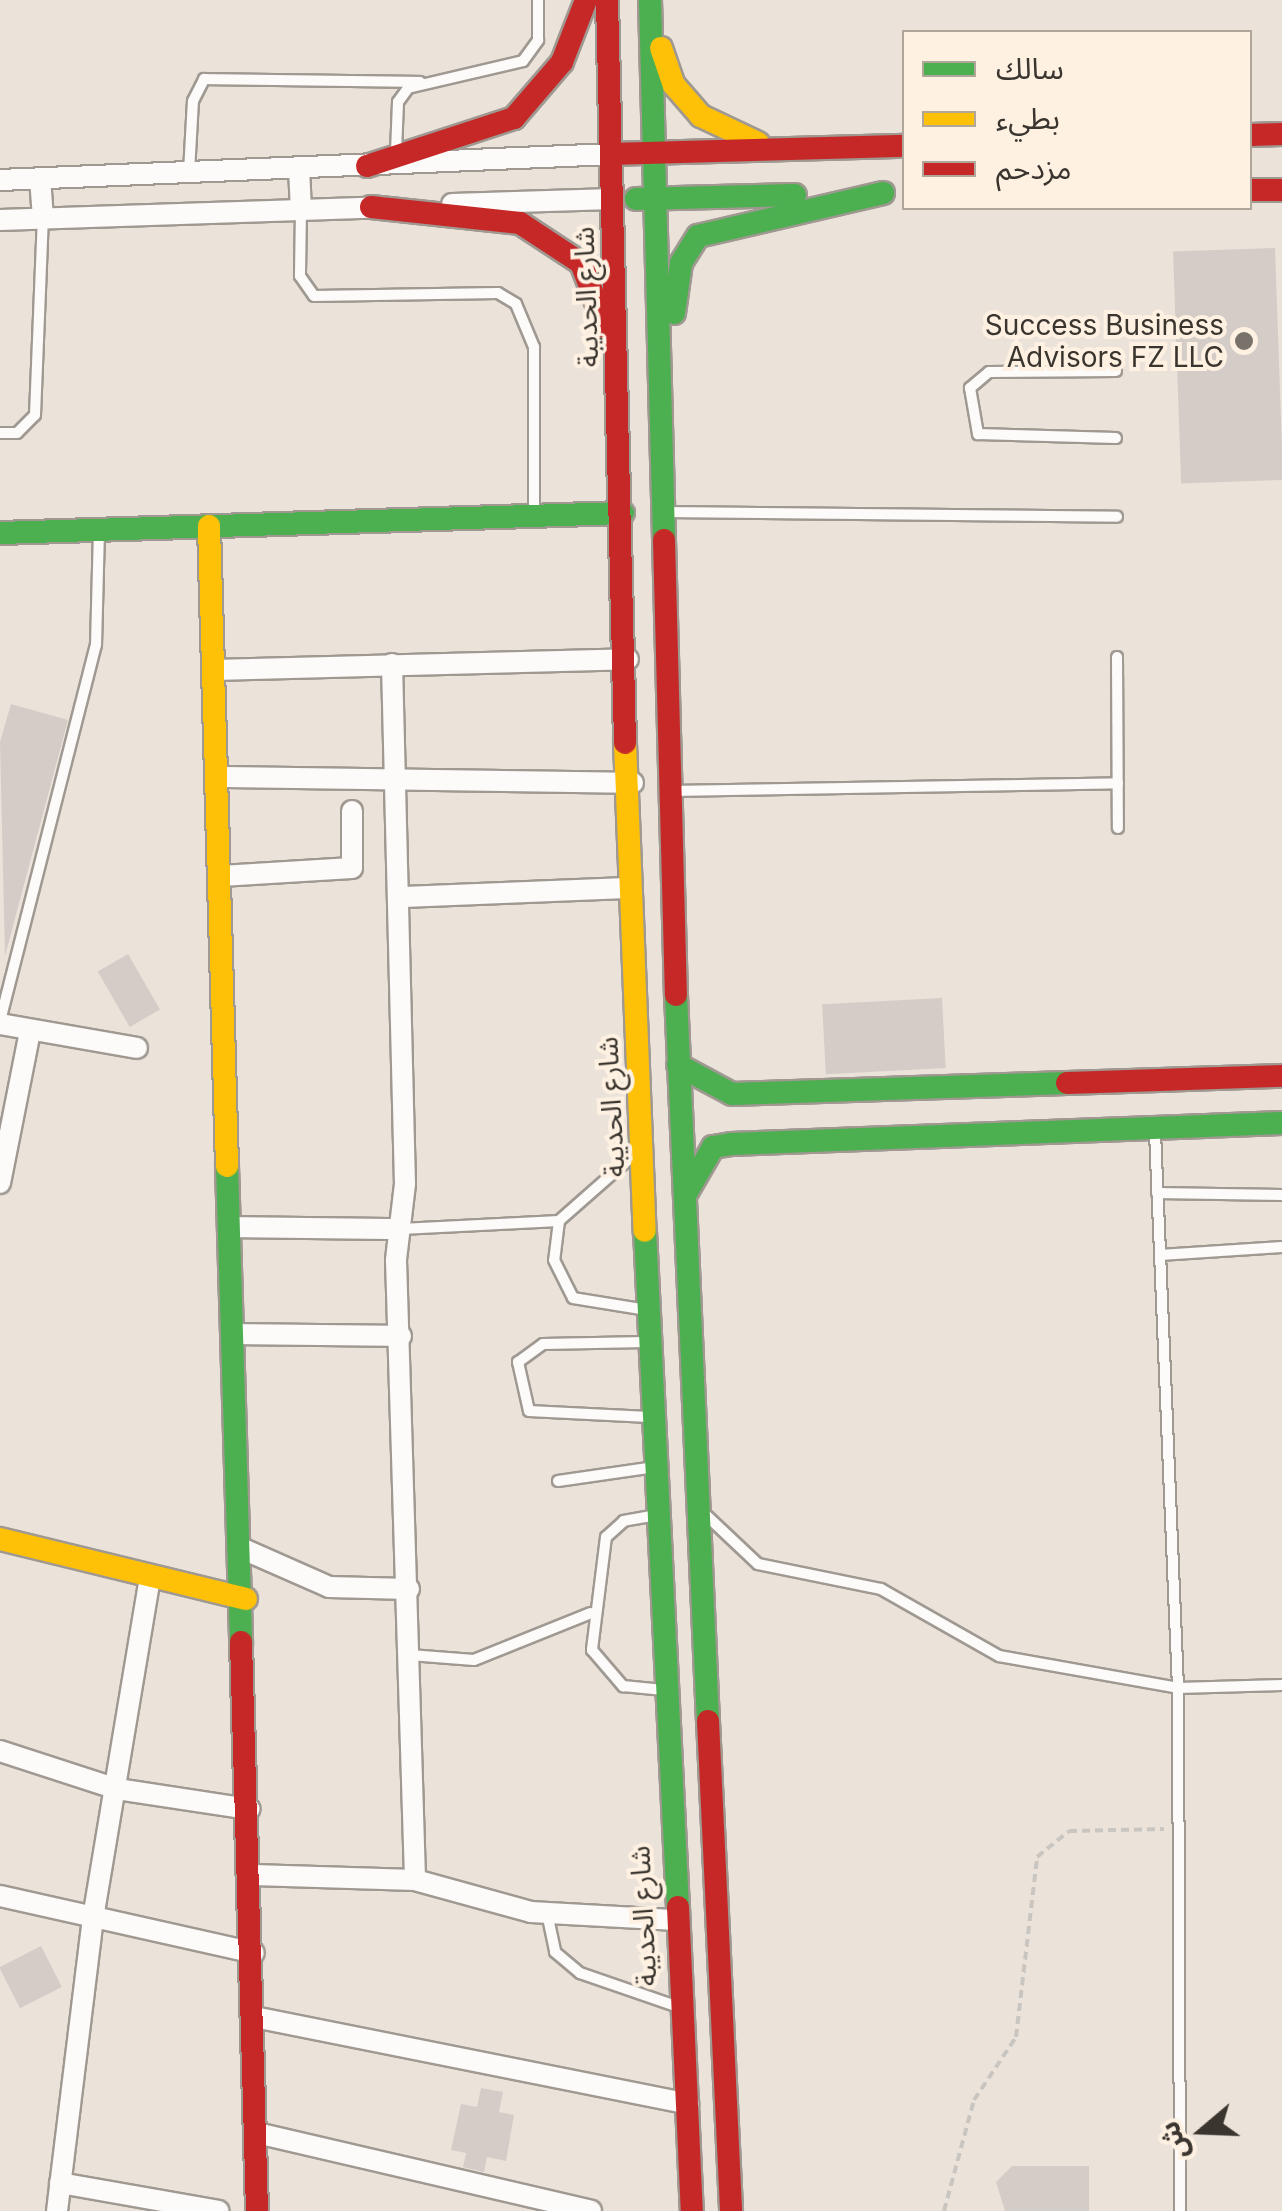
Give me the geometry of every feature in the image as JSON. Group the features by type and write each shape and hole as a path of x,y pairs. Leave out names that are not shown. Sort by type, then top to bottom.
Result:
{"main road":[{"path":"367,166 514,118 562,62 586,0"},
{"name":"شارع الحديبة","path":"607,0 632,783 629,888 644,1148 672,1920 688,2104 692,2211"},
{"path":"650,9 674,85 701,116 780,150"},
{"path":"650,9 658,152 660,425 678,1066 731,2211"},
{"path":"1252,135 1282,134"},
{"path":"612,154 902,146"},
{"path":"1252,190 1282,190"},
{"path":"613,199 894,193"},
{"path":"660,425 681,263 698,236 894,193"},
{"path":"371,207 520,224 581,263 618,373"},
{"path":"0,533 623,513"},
{"path":"209,526 239,1334 257,2211"},
{"path":"678,1066 732,1094 1282,1076"},
{"path":"770,1140 734,1132 729,1116 795,1090"},
{"path":"685,1200 713,1147 770,1140 1282,1123"},
{"path":"0,1539 246,1599"}],"street":[{"path":"0,180 612,154"},
{"path":"299,168 301,210"},
{"path":"40,178 43,218"},
{"path":"0,220 613,199"},
{"path":"214,670 628,658"},
{"path":"392,664 399,780 401,1336 414,1880"},
{"path":"218,777 632,783"},
{"path":"221,876 352,868 352,811"},
{"path":"401,897 629,888"},
{"path":"0,1022 30,1032 136,1048"},
{"path":"0,1183 30,1032"},
{"path":"234,1227 400,1229"},
{"path":"239,1334 401,1336"},
{"path":"243,1549 330,1587 408,1590"},
{"path":"57,2211 93,1918 150,1577"},
{"path":"0,1750 117,1789 250,1809"},
{"path":"252,1875 414,1880 548,1913 672,1920"},
{"path":"0,1896 254,1953"},
{"path":"254,2017 688,2104"},
{"path":"257,2134 591,2211"},
{"path":"60,2184 219,2211"}],"lane":[{"path":"188,173 192,101 204,80 420,82 524,61 538,40 538,0"},
{"path":"396,159 398,102 420,82"},
{"path":"301,210 300,276 314,296 498,293 516,304 534,347 534,516"},
{"path":"0,432 17,433 35,416 43,218"},
{"path":"1116,372 989,372 970,388 971,425 991,438 1116,438"},
{"path":"662,512 1116,517"},
{"path":"0,1022 96,645 99,530"},
{"path":"1117,656 1118,828"},
{"path":"670,791 1118,783"},
{"path":"1154,1127 1178,1688 1180,2211"},
{"path":"400,1229 560,1221 644,1148"},
{"path":"1157,1193 1282,1195"},
{"path":"560,1221 561,1288 648,1310"},
{"path":"1160,1256 1282,1247"},
{"path":"652,1342 542,1344 518,1362 529,1411 655,1417"},
{"path":"558,1481 656,1467"},
{"path":"699,1508 758,1564 881,1589 999,1656 1178,1688 1282,1685"},
{"path":"658,1515 624,1521 606,1536 591,1613 592,1650 606,1675 664,1690"},
{"path":"410,1655 487,1657 591,1613"},
{"path":"548,1913 555,1952 580,1973 677,2007"}],"path":[{"path":"944,2211 974,2100 1016,2037 1037,1857 1080,1829 1179,1829"}],"building":[{"path":"1275,248 1282,480 1181,483 1173,252"},
{"path":"11,704 68,720 5,956 0,742"},
{"path":"128,954 160,1009 130,1027 98,972"},
{"path":"942,998 946,1068 826,1074 822,1004"},
{"path":"41,1946 62,1987 20,2008 0,1967"},
{"path":"481,2088 503,2092 499,2112 514,2115 506,2161 487,2157 484,2172 463,2167 466,2153 451,2150 461,2104 477,2107"},
{"path":"1012,2166 1089,2166 1089,2211 1005,2211 996,2182"}],"traffic: fast":[{"path":"650,0 664,540"},
{"path":"674,313 681,263 698,236 883,193"},
{"path":"636,199 795,195"},
{"path":"0,533 623,513"},
{"path":"676,995 708,1721"},
{"path":"678,1065 732,1094 1067,1083"},
{"path":"687,1192 713,1147 731,1144 1282,1123"},
{"path":"227,1166 241,1642"},
{"path":"645,1231 678,1907"}],"traffic: slow":[{"path":"661,48 674,85 701,116 758,143"},
{"path":"209,526 227,1166"},
{"path":"625,743 645,1231"},
{"path":"0,1539 246,1599"}],"traffic: jam":[{"path":"367,166 514,118 562,62 586,0"},
{"path":"607,0 625,743"},
{"path":"1252,135 1282,134"},
{"path":"612,154 902,146"},
{"path":"1252,190 1282,190"},
{"path":"371,207 520,223 581,263 606,328"},
{"path":"664,540 676,995"},
{"path":"1067,1083 1282,1076"},
{"path":"241,1642 257,2211"},
{"path":"708,1721 731,2211"},
{"path":"678,1907 692,2211"}],"place":[{"name":"Success Business Advisors FZ LLC","path":"1244,341"}]}
